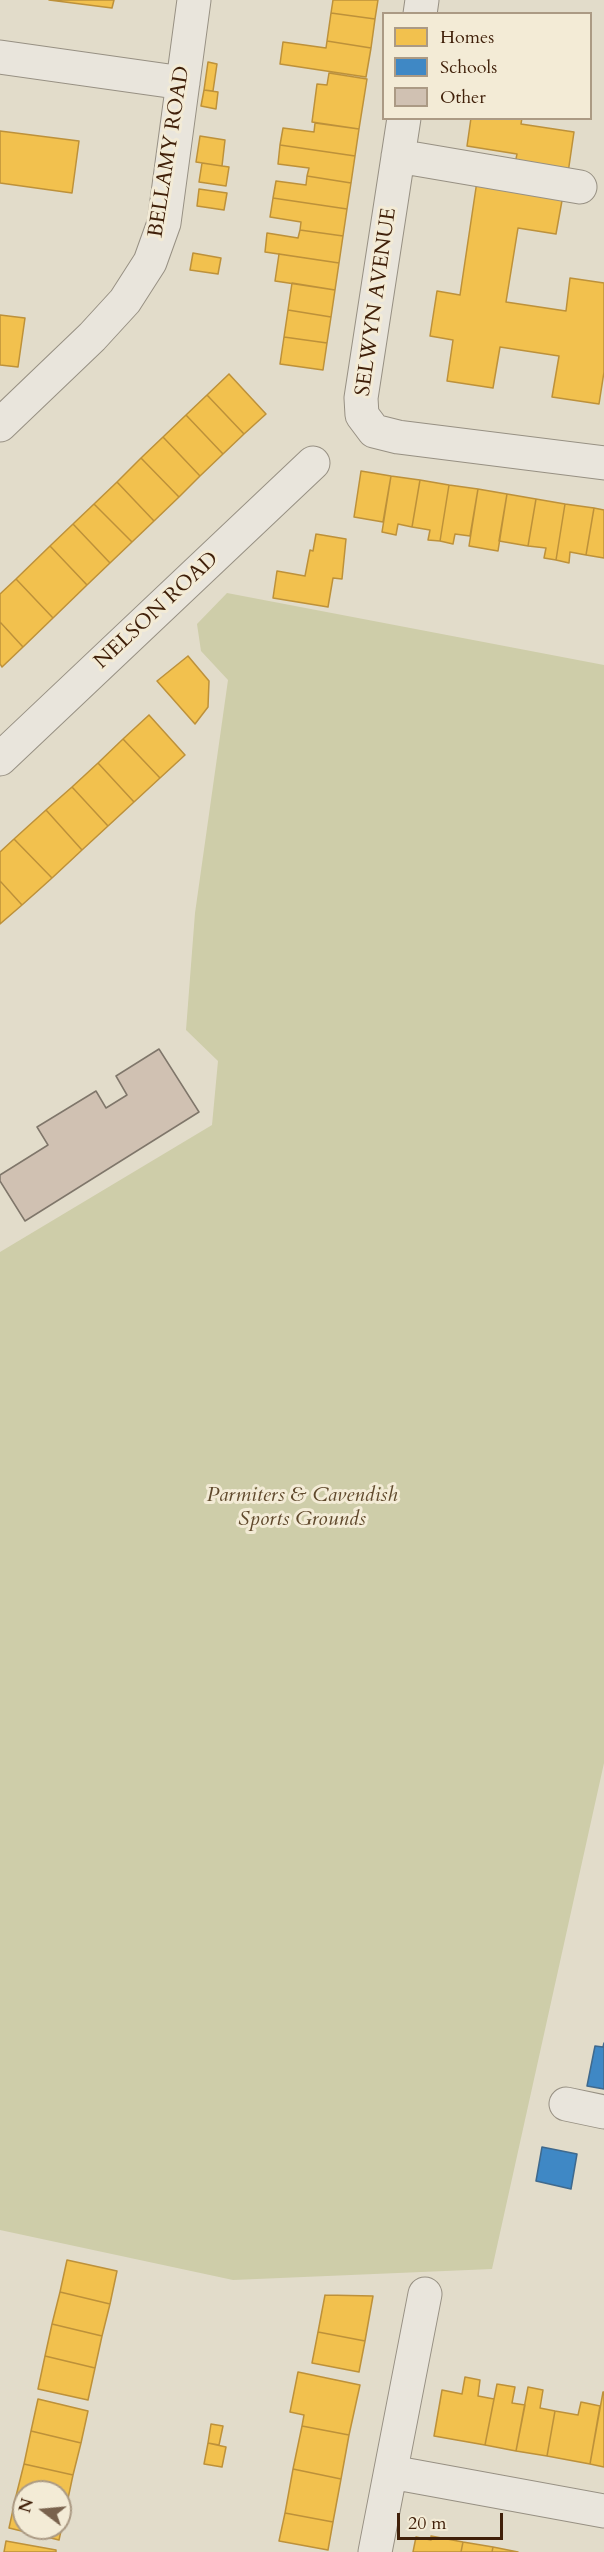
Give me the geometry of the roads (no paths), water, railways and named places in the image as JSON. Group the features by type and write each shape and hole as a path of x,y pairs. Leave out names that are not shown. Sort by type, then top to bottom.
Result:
{"street":[{"name":"BELLAMY ROAD","path":"0,425 92,337 124,301 150,262 164,223 194,0"},
{"path":"0,57 183,83"},
{"name":"SELWYN AVENUE","path":"404,120 361,398 362,416 374,431 398,437 604,463"},
{"path":"398,156 580,187"},
{"name":"NELSON ROAD","path":"0,759 314,463"},
{"path":"566,2104 604,2112"},
{"path":"375,2552 425,2294"},
{"path":"391,2472 604,2511"}],"park label":[{"name":"Parmiters & Cavendish Sports Grounds","path":"302,1508"}]}
